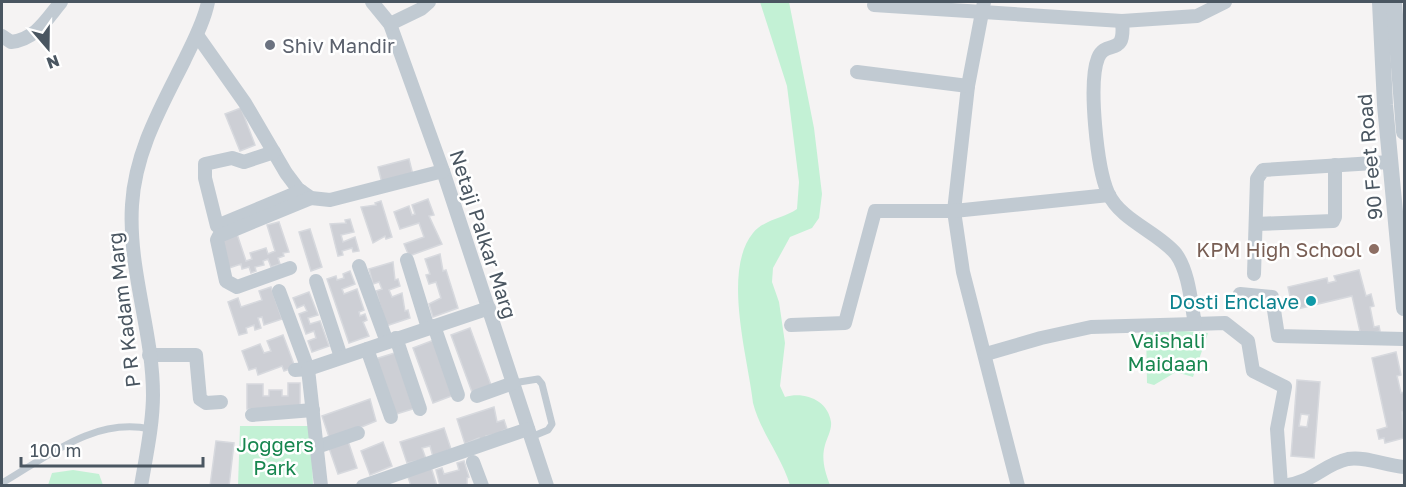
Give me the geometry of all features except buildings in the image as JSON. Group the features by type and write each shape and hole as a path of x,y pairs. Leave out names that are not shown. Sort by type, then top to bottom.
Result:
{"street":[{"path":"2,36 10,42 23,40 36,33 61,2"},
{"name":"P R Kadam Marg","path":"141,486 153,395 149,355 132,257 132,205 136,168 154,120 197,35 208,2"},
{"name":"Netaji Palkar Marg","path":"372,2 390,24 443,171 530,433 544,485"},
{"path":"390,24 421,9 429,2"},
{"path":"874,5 984,7 1122,21 1197,16 1225,2"},
{"name":"90 Feet Road","path":"1380,2 1393,105 1404,132"},
{"name":"90 Feet Road","path":"1394,2 1390,162 1400,217 1404,308"},
{"path":"984,7 968,86 954,212 963,272 986,354 1018,486"},
{"path":"1122,21 1123,40 1099,55 1094,105 1097,155 1109,195 1132,221 1176,254 1186,281 1195,324"},
{"path":"197,35 245,103 286,173 306,194 330,200 443,171"},
{"path":"857,72 968,86"},
{"path":"274,152 244,162 232,158 206,164 205,178 217,226 306,194"},
{"path":"1254,274 1257,179 1263,170 1390,162"},
{"path":"1256,224 1333,221 1335,217 1335,165"},
{"path":"290,268 237,287 231,285 226,281 217,240 219,236 306,194"},
{"path":"791,325 845,323 875,211 954,212 1109,195"},
{"path":"407,260 458,395"},
{"path":"359,266 420,409"},
{"path":"316,281 341,357"},
{"path":"279,291 313,411 321,486"},
{"path":"1240,294 1272,297 1278,336 1404,339"},
{"path":"301,369 489,308"},
{"path":"986,354 1091,327 1225,323 1248,341 1253,372 1285,387 1277,429 1282,486 1311,479 1346,460 1360,458 1404,467"},
{"path":"367,348 391,417"},
{"path":"149,355 196,355 200,399 206,403 221,402"},
{"path":"477,396 513,383"},
{"path":"252,415 313,411"},
{"path":"317,447 358,433"},
{"path":"363,486 530,433"},
{"path":"473,462 482,486"}],"lane":[{"path":"513,383 532,378 538,379 542,384 552,424 548,430 530,433"},
{"path":"2,483 94,431 114,426 150,429"}],"green space":[{"path":"760,2 789,2 814,128 822,194 819,218 812,228 790,237 773,268 772,282 779,302 785,343 780,386 785,397 807,396 820,403 829,414 831,428 823,455 830,485 790,485 756,413 743,339 738,292 739,269 744,249 757,229 797,209 799,182 787,86"},
{"name":"Vaishali Maidaan","path":"1146,328 1208,333 1193,377 1176,372 1154,385 1147,383"},
{"name":"Joggers Park","path":"240,426 311,426 313,485 238,486"},
{"path":"73,470 99,474 103,485 48,485 52,473"}],"place":[{"name":"Shiv Mandir","path":"270,45"},
{"name":"KPM High School","path":"1374,249"},
{"name":"Dosti Enclave","path":"1311,301"}]}
